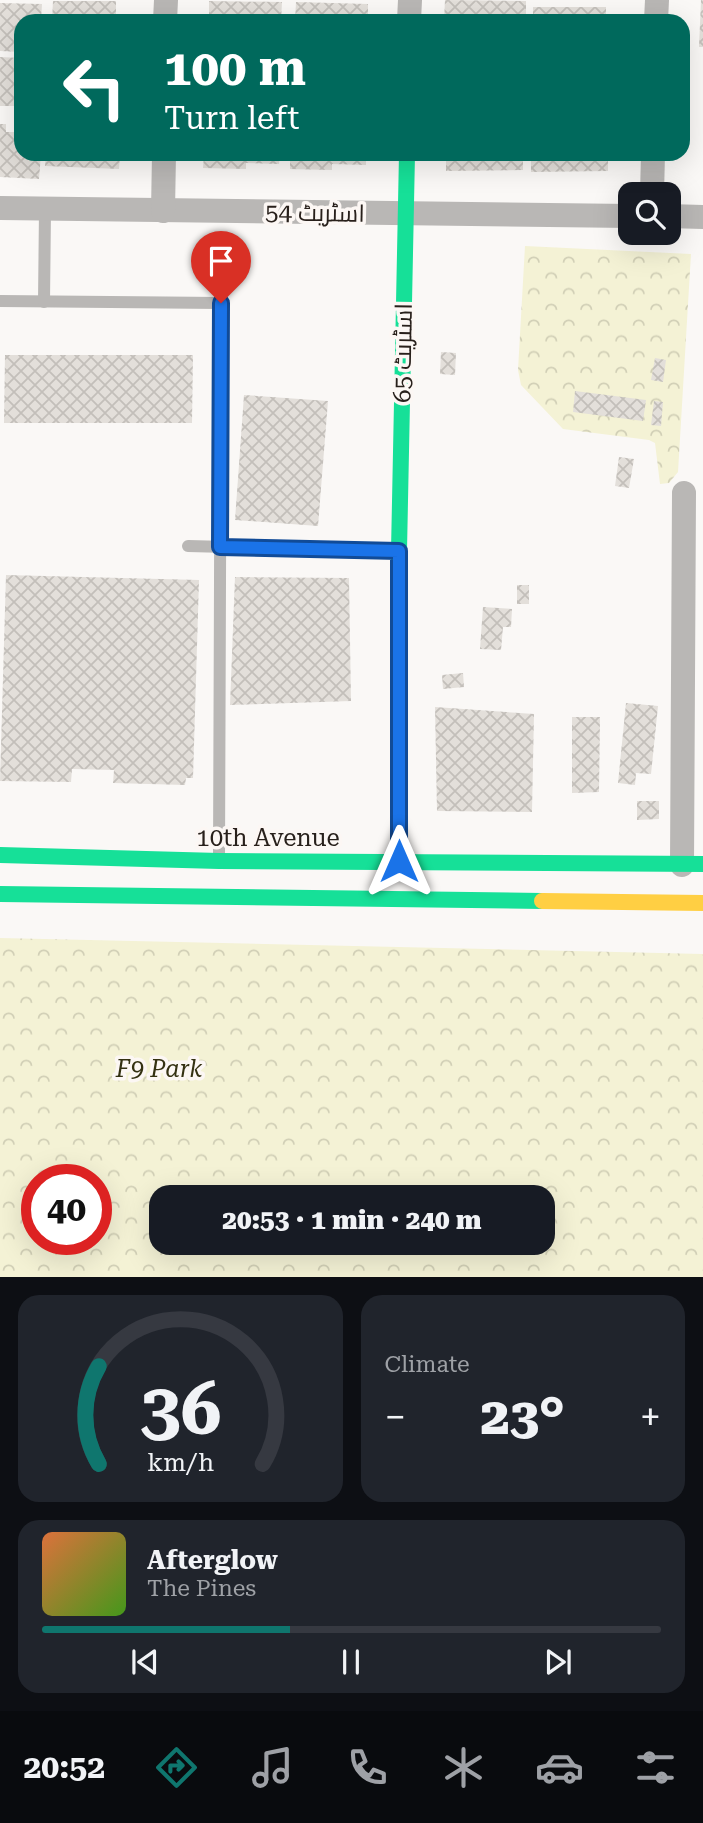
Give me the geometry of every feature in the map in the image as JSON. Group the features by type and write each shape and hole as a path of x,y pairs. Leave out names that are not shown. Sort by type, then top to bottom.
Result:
{"main road":[{"name":"اسٹریٹ 65","path":"399,861 399,551 407,161"},
{"name":"10th Avenue","path":"0,855 117,877 703,903"},
{"name":"10th Avenue","path":"0,894 219,861 692,864"}],"street":[{"path":"163,211 164,161"},
{"path":"652,182 653,161"},
{"name":"اسٹریٹ 54","path":"0,208 618,216"},
{"path":"681,216 703,216"},
{"path":"684,493 692,864"}],"lane":[{"path":"44,302 45,210"},
{"path":"0,301 221,303 219,861"},
{"path":"188,546 399,551"}],"green space":[{"path":"525,246 691,254 678,472 669,483 660,484 655,443 563,429 521,385 518,370"},
{"name":"F9 Park","path":"0,938 703,954 703,1277 0,1277"}],"building":[{"path":"445,0 526,1 526,14 444,14"},
{"path":"701,0 703,47 699,47"},
{"path":"53,1 116,1 116,14 52,14"},
{"path":"209,1 282,2 281,14 209,14"},
{"path":"296,2 368,4 368,14 295,14"},
{"path":"0,3 42,4 41,14 14,14 14,52 0,51"},
{"path":"533,7 606,7 606,14 533,14"},
{"path":"0,57 14,58 14,106 0,106"},
{"path":"0,124 6,124 6,132 14,132 14,161 40,161 39,179 0,177"},
{"path":"45,161 120,161 119,169 45,166"},
{"path":"204,161 279,161 279,164 246,163 246,169 203,168"},
{"path":"290,161 366,161 366,165 332,164 332,170 290,169"},
{"path":"446,161 523,161 523,170 446,171"},
{"path":"531,161 608,161 608,171 531,172"},
{"path":"441,352 456,353 455,375 440,374"},
{"path":"5,355 193,355 192,423 4,423"},
{"path":"655,358 666,360 663,382 651,380"},
{"path":"575,391 646,400 643,421 573,412"},
{"path":"244,395 328,401 318,526 235,520"},
{"path":"654,401 663,402 661,426 651,425"},
{"path":"619,457 634,459 629,488 615,486"},
{"path":"6,575 199,580 193,778 186,778 185,785 113,783 114,770 72,769 71,782 0,781"},
{"path":"235,577 349,578 351,701 230,705"},
{"path":"517,585 529,585 529,604 517,604"},
{"path":"483,607 512,609 511,627 503,627 501,650 480,649"},
{"path":"463,673 464,687 443,689 442,675"},
{"path":"626,703 658,706 651,774 636,773 635,785 618,783"},
{"path":"435,707 534,714 532,812 437,811"},
{"path":"572,717 600,717 599,792 572,793"},
{"path":"637,801 659,801 659,819 637,820"}],"traffic: fast":[{"path":"399,861 399,551 407,161"},
{"path":"0,855 219,861 703,864"},
{"path":"0,894 542,901"}],"traffic: slow":[{"path":"542,901 703,903"}],"route":[{"path":"221,303 220,547 399,551 399,861"}]}
